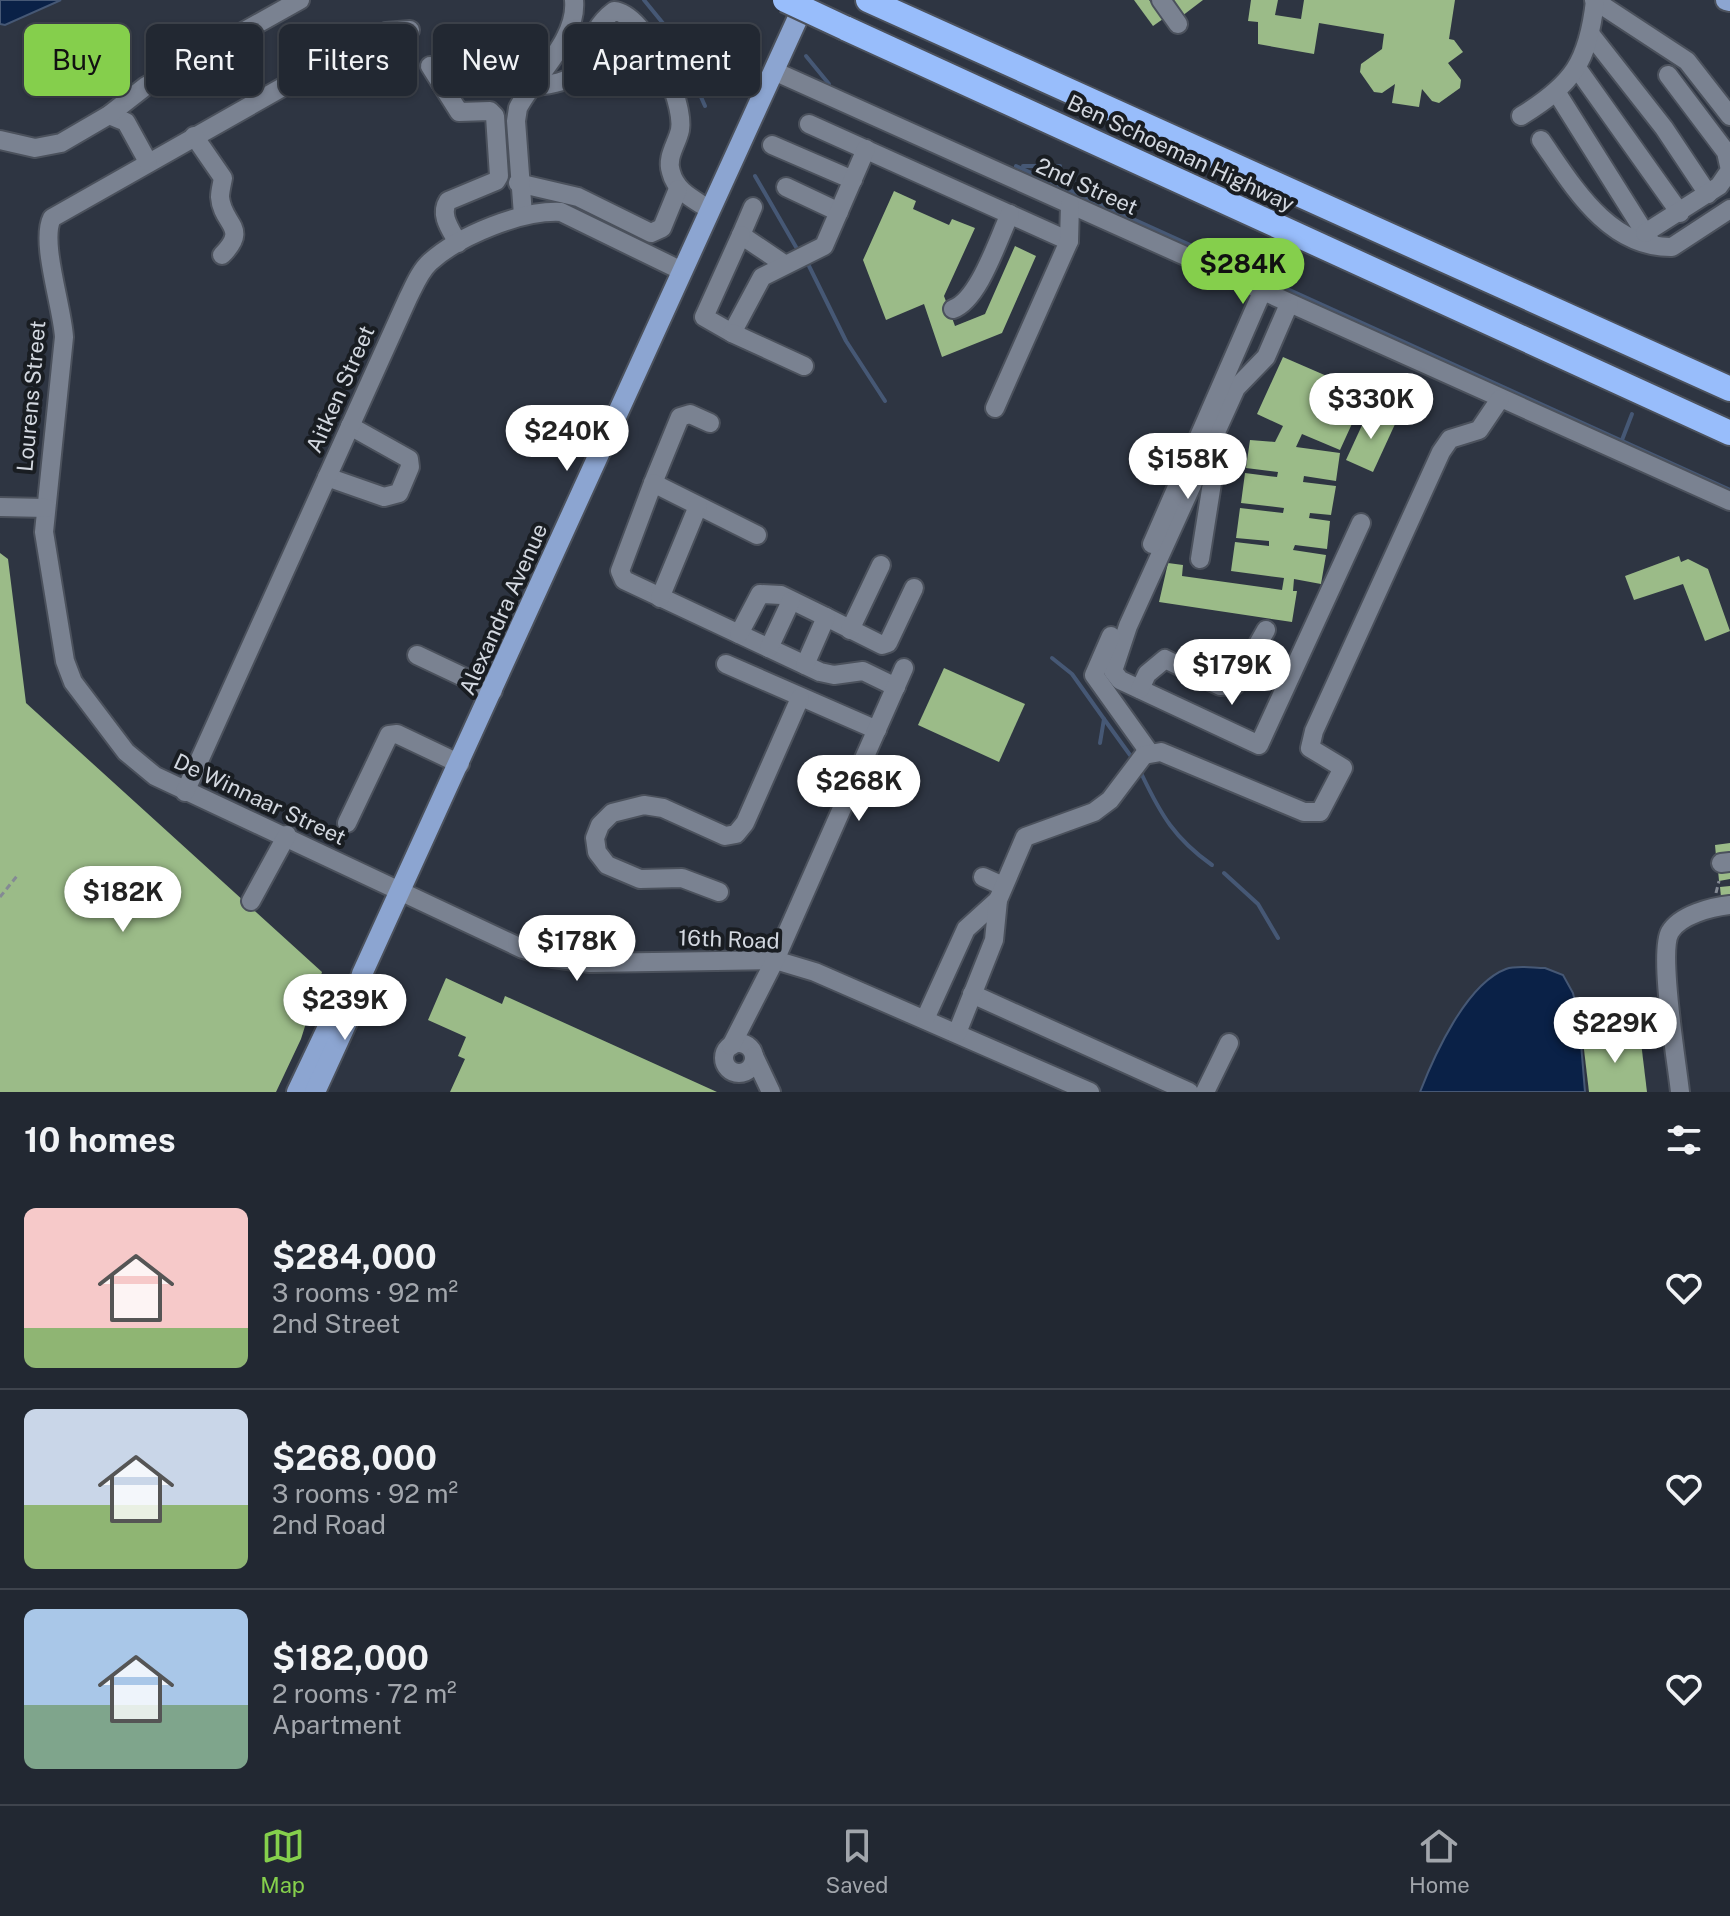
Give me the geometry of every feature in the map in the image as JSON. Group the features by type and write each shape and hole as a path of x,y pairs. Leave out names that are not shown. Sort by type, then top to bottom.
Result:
{"highway":[{"name":"Ben Schoeman Highway","path":"785,0 1730,433"},
{"name":"Ben Schoeman Highway","path":"868,0 1730,389"}],"main road":[{"name":"Alexandra Avenue","path":"321,1088 362,974 402,893 806,0"},
{"name":"Alexandra Avenue","path":"297,1092 335,1012 362,974"}],"street":[{"path":"0,140 47,147 109,115 146,86 300,0"},
{"path":"548,64 562,42 574,13 574,0"},
{"path":"1161,0 1178,24"},
{"path":"1521,116 1557,93 1577,68 1591,35 1594,0 1687,61 1730,116"},
{"path":"548,85 560,84 580,73 605,18 614,11 633,19 645,32 661,61 680,117 680,131 670,158 670,170 678,189 710,210"},
{"path":"1591,35 1664,128 1708,194"},
{"path":"430,66 459,112 490,111 495,116 499,176 448,201 444,207 444,216 458,243"},
{"path":"1577,68 1680,213"},
{"name":"2nd Street","path":"774,71 1730,501"},
{"path":"1648,238 1708,194 1727,178 1730,170 1726,152 1668,75"},
{"name":"Lourens Street","path":"46,508 64,337 62,308 47,247 48,225 66,207 279,89"},
{"path":"1557,93 1648,238"},
{"path":"523,215 518,183 516,121 525,96"},
{"path":"109,115 126,122 148,162"},
{"path":"809,124 1069,241"},
{"path":"194,136 223,178 220,197 235,232 232,244 222,255"},
{"path":"1541,140 1601,218 1619,232 1648,238 1667,247 1679,245 1730,209"},
{"path":"772,145 853,180"},
{"path":"732,333 762,277 824,246 866,149"},
{"path":"518,183 565,203 607,211 643,232 658,232 678,189"},
{"path":"786,187 839,212"},
{"name":"Aitken Street","path":"185,792 350,426 429,262 458,243 523,215 565,203 599,230 682,271"},
{"path":"995,408 1069,241 1070,205"},
{"path":"753,207 704,317 804,366"},
{"path":"599,230 607,211"},
{"path":"953,309 962,306 972,295 1010,214"},
{"path":"741,235 784,264"},
{"path":"1262,292 1094,675 1149,752 1171,755 1304,812 1320,812 1343,768 1310,748 1314,731 1441,452 1450,439 1479,430 1500,399"},
{"path":"1289,304 1266,357 1236,388 1211,443 1112,664 1120,680 1259,745 1361,523"},
{"path":"710,423 690,414 680,417 620,563 624,580 805,665 834,675 863,671 896,687"},
{"path":"327,477 384,497 399,493 410,467 409,459 350,426"},
{"path":"1200,559 1215,464 1211,443"},
{"path":"653,483 757,535"},
{"path":"660,598 698,506"},
{"path":"0,507 46,508"},
{"name":"De Winnaar Street","path":"46,508 46,552 67,671 126,752 155,776 185,792 287,835 402,893"},
{"path":"850,630 881,565"},
{"path":"739,634 760,594 775,593 877,645 888,643 914,588"},
{"path":"769,648 791,601"},
{"path":"805,665 826,617"},
{"path":"1140,689 1147,674 1165,659 1220,686 1235,685 1266,630"},
{"path":"417,655 493,691"},
{"path":"726,664 877,730"},
{"path":"769,1092 745,1055 754,1001 904,668"},
{"path":"719,892 682,878 640,879 607,865 597,852 595,838 600,825 612,813 655,805 725,836 736,834 745,823 800,698"},
{"path":"347,823 389,735 397,734 460,764"},
{"path":"957,1033 994,940 1000,893 1025,837 1094,812 1110,800 1149,752"},
{"path":"251,901 287,835"},
{"path":"983,877 1000,893"},
{"name":"16th Road","path":"402,893 523,949 553,958 590,963 775,960 815,972 957,1033 1062,1086 1090,1092"},
{"path":"925,1019 935,974 966,929 1000,893"},
{"path":"1680,1092 1666,961 1668,935 1678,923 1694,915 1730,905"},
{"path":"972,994 1189,1092"},
{"path":"1205,1092 1229,1043"}],"path":[{"path":"0,897 17,876"}],"water":[{"path":"0,0 61,0 5,25 0,24"},
{"path":"1545,968 1563,975 1573,993 1579,1019 1585,1092 1420,1092 1453,1023 1478,989 1506,969"}],"building":[{"path":"1134,0 1149,0 1163,19 1153,26"},
{"path":"1171,0 1203,0 1182,16"},
{"path":"1251,0 1278,0 1275,15 1301,19 1304,0 1455,0 1449,39 1454,40 1463,52 1448,63 1461,80 1460,88 1439,103 1432,101 1422,89 1419,107 1392,103 1395,84 1382,93 1374,92 1360,72 1361,64 1382,49 1384,34 1319,23 1314,54 1258,44 1258,22 1248,21"},
{"path":"894,191 916,201 913,209 949,225 952,219 975,228 944,296 955,326 985,314 1015,246 1036,256 1002,333 942,357 924,304 886,320 863,260"},
{"path":"1283,357 1366,393 1340,450 1302,434 1296,447 1340,453 1336,481 1304,476 1303,482 1336,486 1331,515 1310,513 1309,518 1330,521 1327,549 1295,545 1293,550 1326,555 1321,584 1294,579 1293,591 1297,591 1292,622 1159,602 1168,563 1183,565 1182,576 1282,590 1284,578 1231,571 1235,542 1269,546 1269,541 1236,538 1240,508 1283,513 1284,508 1241,503 1245,473 1277,477 1278,472 1246,468 1250,440 1275,442 1283,426 1257,414"},
{"path":"1369,410 1396,422 1373,472 1346,460"},
{"path":"0,553 8,559 26,703 322,972 301,1039 276,1092 0,1092"},
{"path":"1679,556 1681,562 1688,559 1708,569 1730,631 1705,641 1683,584 1634,600 1625,576"},
{"path":"944,668 1025,704 999,762 918,725"},
{"path":"1730,843 1730,854 1716,856 1715,845"},
{"path":"1730,869 1730,879 1719,881 1718,870"},
{"path":"1730,886 1730,896 1721,897 1720,887"},
{"path":"446,978 502,1004 505,996 717,1092 450,1092 465,1059 458,1056 466,1037 428,1020"},
{"path":"1640,1034 1647,1092 1589,1092 1583,1041"}],"waterway":[{"path":"644,0 675,38 705,106"},
{"path":"806,56 829,84"},
{"path":"1016,166 1730,490"},
{"path":"1023,166 1060,166"},
{"path":"755,176 796,247"},
{"path":"808,264 846,341 885,401"},
{"path":"1622,440 1632,414"},
{"path":"1052,658 1072,674 1104,719 1100,743"},
{"path":"1104,719 1130,755"},
{"path":"1142,775 1170,825 1188,846 1212,865"},
{"path":"1224,873 1258,904 1278,938"}]}
